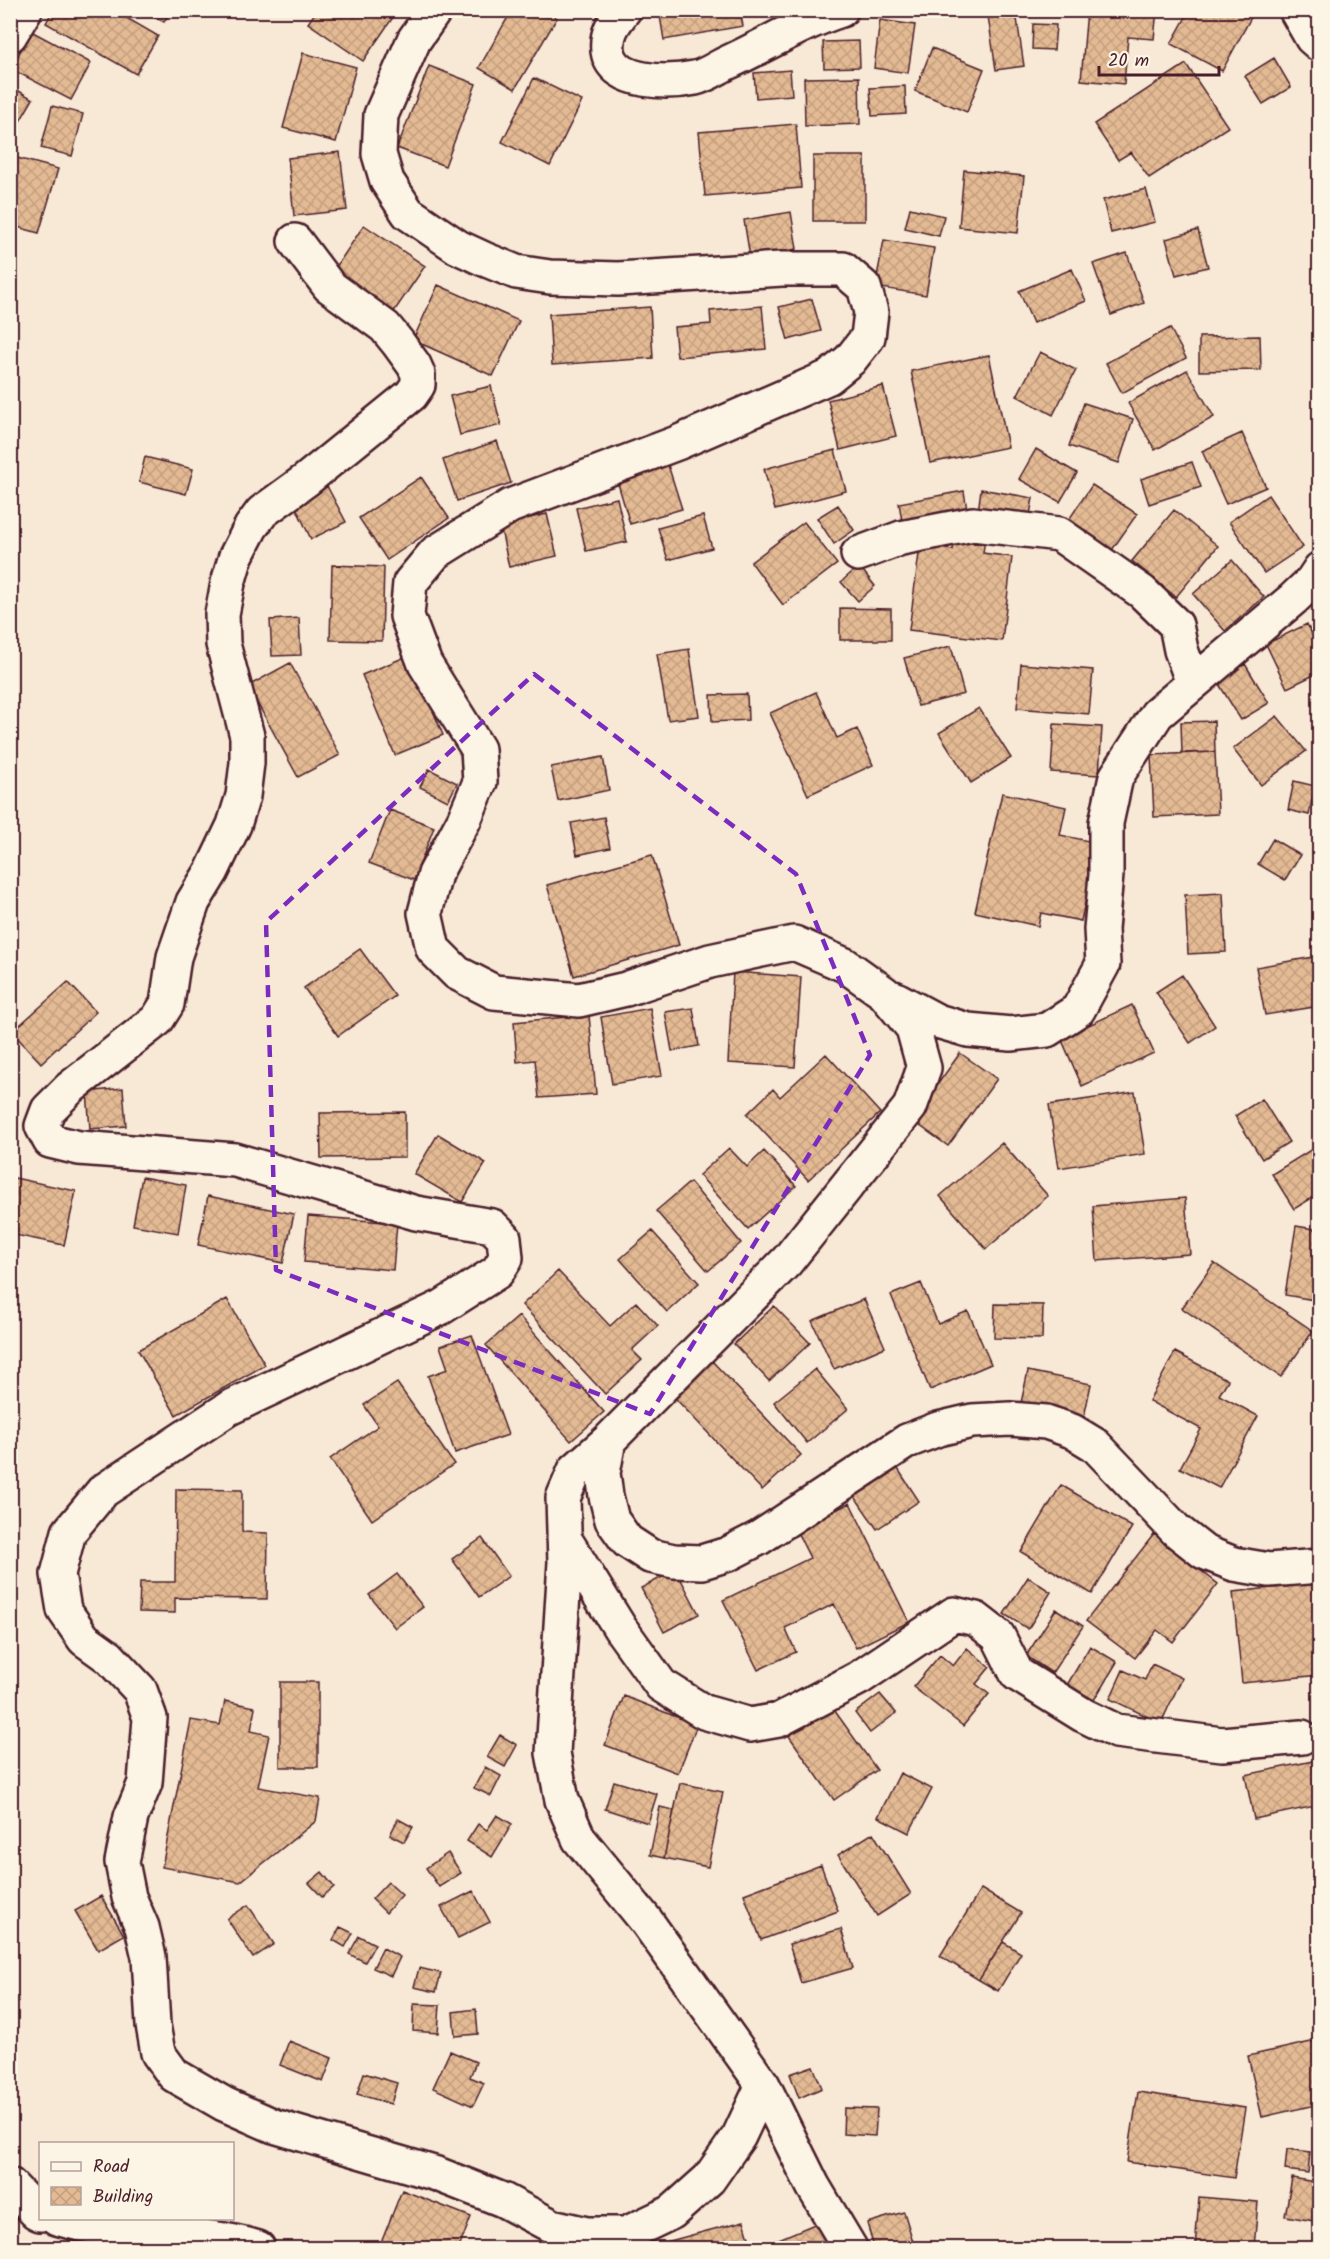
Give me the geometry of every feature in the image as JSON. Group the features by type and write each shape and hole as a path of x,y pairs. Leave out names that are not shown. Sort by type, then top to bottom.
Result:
{"street":[{"path":"10,35 25,10"},
{"path":"435,10 414,40 381,115 379,154 387,181 408,213 434,232 458,247 516,272 550,277 618,279 814,268 843,270 864,287 871,312 868,337 850,360 829,377 677,443 510,506 435,553 410,583 407,616 425,664 478,750 480,782 464,820 435,874 425,913 434,949 457,973 494,992 579,1000 627,989 710,961 794,943 845,965 885,993 937,1021 968,1030 1011,1034 1047,1030 1078,1010 1103,964 1101,929 1106,875 1106,823 1116,777 1157,714 1293,599 1312,581 1320,569"},
{"path":"624,10 611,25 607,41 609,58 622,73 639,78 663,80 696,78 801,24 841,10"},
{"path":"1296,10 1312,38 1320,45"},
{"path":"295,241 329,286 385,327 414,365 418,374 418,385 411,395 262,513 251,527 236,556 222,614 223,644 247,736 247,764 243,796 234,825 212,871 193,902 174,957 167,1004 157,1020 70,1088 48,1110 42,1126 50,1141 79,1148 235,1160 416,1213 492,1226 504,1238 506,1258 496,1272 442,1307 229,1408 103,1491 69,1532 58,1574 64,1610 84,1639 109,1657 141,1689 150,1718 145,1783 131,1817 122,1862 129,1897 142,1926 149,1957 153,2025 158,2053 174,2075 224,2104 274,2126 437,2174 503,2200 552,2226 587,2234 626,2234 672,2212 709,2180 739,2136 763,2085"},
{"path":"858,554 901,538 973,524 1059,534 1143,592 1176,625 1181,650 1193,683"},
{"path":"850,2248 813,2186 763,2085 647,1922 579,1839 561,1800 553,1753 565,1562 563,1498 575,1470 609,1440 787,1262 910,1107 924,1068 913,1028 885,993"},
{"path":"609,1440 603,1473 612,1520 627,1541 650,1556 674,1561 702,1562 728,1554 907,1440 938,1429 972,1421 1010,1419 1046,1422 1072,1431 1095,1444 1176,1530 1204,1552 1234,1564 1269,1570 1320,1566"},
{"path":"564,1538 620,1628 661,1685 704,1712 750,1725 779,1720 859,1678 954,1614 976,1619 999,1636 1017,1674 1083,1715 1116,1731 1222,1744 1302,1737"},
{"path":"10,2185 39,2214"},
{"path":"64,2220 83,2226 233,2241 258,2248"}],"highlighted area":[{"path":"534,674 796,874 870,1055 650,1414 276,1270 266,922"}],"building":[{"path":"53,10 113,10 158,36 136,74 46,23"},
{"path":"142,10 171,10 164,22"},
{"path":"317,10 398,10 363,61 308,23"},
{"path":"512,10 545,10 557,18 515,89 479,68"},
{"path":"659,10 740,10 743,26 664,40"},
{"path":"1032,10 1064,10 1064,16 1032,13"},
{"path":"1087,10 1157,10 1154,39 1128,37 1124,84 1081,80"},
{"path":"1190,10 1255,10 1222,71 1171,44"},
{"path":"1016,12 1024,66 996,70 988,16"},
{"path":"880,20 915,25 908,73 874,68"},
{"path":"1033,24 1056,25 1054,50 1032,49"},
{"path":"31,31 91,63 71,100 11,69"},
{"path":"859,41 860,67 824,68 823,42"},
{"path":"932,48 984,69 967,112 915,91"},
{"path":"303,53 356,67 336,142 283,128"},
{"path":"1274,58 1291,87 1263,104 1245,76"},
{"path":"1186,64 1228,127 1149,178 1131,152 1118,160 1094,124"},
{"path":"429,66 476,84 445,166 397,148"},
{"path":"790,70 792,95 756,98 754,73"},
{"path":"859,77 860,124 805,126 804,78"},
{"path":"534,78 582,101 550,166 502,142"},
{"path":"10,86 33,99 13,133 10,132"},
{"path":"905,86 906,114 872,116 870,88"},
{"path":"1320,104 1320,128 1313,106"},
{"path":"52,106 83,114 72,156 41,148"},
{"path":"796,124 801,188 705,196 699,132"},
{"path":"340,152 347,210 294,216 288,158"},
{"path":"10,156 58,169 39,233 10,225"},
{"path":"813,156 865,156 865,221 813,221"},
{"path":"964,170 1024,176 1018,233 959,227"},
{"path":"1146,189 1155,222 1111,233 1103,200"},
{"path":"910,208 944,216 939,236 905,228"},
{"path":"791,212 797,249 750,257 744,220"},
{"path":"364,225 425,266 393,313 332,273"},
{"path":"1198,230 1208,267 1176,275 1166,239"},
{"path":"884,240 934,248 926,295 875,287"},
{"path":"1127,253 1144,303 1111,315 1093,264"},
{"path":"1072,269 1086,301 1033,323 1019,291"},
{"path":"438,285 519,321 493,376 413,340"},
{"path":"812,299 821,331 788,340 779,307"},
{"path":"762,306 766,349 677,357 674,327 711,324 710,311"},
{"path":"650,307 653,358 552,365 549,314"},
{"path":"1170,328 1186,358 1122,393 1106,363"},
{"path":"1260,336 1261,370 1199,371 1199,337"},
{"path":"1040,352 1076,370 1053,415 1017,396"},
{"path":"989,355 1008,447 930,463 911,371"},
{"path":"1187,370 1214,417 1155,450 1128,403"},
{"path":"491,386 501,425 460,435 450,396"},
{"path":"883,386 896,436 840,450 828,400"},
{"path":"1084,403 1133,419 1119,463 1069,446"},
{"path":"1242,433 1266,487 1226,504 1202,451"},
{"path":"497,441 511,483 457,501 443,460"},
{"path":"1036,449 1077,473 1060,502 1019,479"},
{"path":"835,450 846,491 775,510 764,469"},
{"path":"145,457 193,469 186,494 139,482"},
{"path":"1192,462 1201,487 1149,504 1141,479"},
{"path":"668,465 682,509 630,524 617,480"},
{"path":"421,477 449,518 387,560 359,518"},
{"path":"1092,485 1137,514 1112,550 1068,521"},
{"path":"327,486 346,522 311,539 294,503"},
{"path":"981,489 1033,498 1029,520 978,512"},
{"path":"964,491 968,516 903,527 899,503"},
{"path":"1268,495 1303,547 1264,573 1229,522"},
{"path":"617,498 627,542 586,551 576,508"},
{"path":"838,505 854,530 834,544 817,518"},
{"path":"1174,510 1218,546 1176,597 1132,561"},
{"path":"547,514 557,556 509,567 500,525"},
{"path":"703,516 712,548 668,560 658,528"},
{"path":"804,522 837,564 783,605 751,562"},
{"path":"955,535 985,539 983,553 1012,557 1002,641 909,630 920,546 953,550"},
{"path":"1232,560 1264,597 1225,631 1193,594"},
{"path":"332,565 384,567 382,641 330,640"},
{"path":"859,566 875,586 858,601 841,582"},
{"path":"840,608 891,609 891,640 840,640"},
{"path":"299,618 301,655 272,656 270,620"},
{"path":"1307,624 1320,650 1320,672 1287,688 1266,644"},
{"path":"951,646 964,694 918,706 904,658"},
{"path":"689,649 699,716 668,720 657,654"},
{"path":"410,655 443,735 395,755 362,675"},
{"path":"290,663 340,755 298,777 248,686"},
{"path":"1021,664 1093,670 1089,714 1017,708"},
{"path":"1245,664 1269,703 1241,720 1217,681"},
{"path":"816,692 837,738 857,729 873,765 808,795 770,713"},
{"path":"747,694 748,720 712,722 711,695"},
{"path":"979,708 1011,758 971,783 939,733"},
{"path":"1277,716 1306,751 1261,785 1233,749"},
{"path":"1214,721 1215,752 1182,753 1181,722"},
{"path":"1054,724 1102,727 1099,775 1051,772"},
{"path":"1215,752 1218,814 1154,817 1151,755"},
{"path":"603,757 609,790 558,801 551,767"},
{"path":"429,769 457,783 448,801 420,787"},
{"path":"1294,781 1315,786 1309,815 1288,810"},
{"path":"1002,793 1066,807 1060,835 1098,843 1081,921 1041,913 1038,926 975,912"},
{"path":"390,810 434,827 414,880 369,863"},
{"path":"604,817 610,848 577,855 571,823"},
{"path":"1273,839 1300,855 1285,880 1258,864"},
{"path":"652,855 679,945 574,976 547,885"},
{"path":"1223,893 1226,952 1188,954 1185,895"},
{"path":"360,949 395,996 338,1036 304,988"},
{"path":"1320,956 1320,1006 1265,1015 1256,967"},
{"path":"733,972 801,977 795,1067 728,1063"},
{"path":"1182,975 1215,1026 1190,1043 1156,992"},
{"path":"68,982 96,1012 41,1063 12,1032"},
{"path":"1132,1005 1154,1053 1082,1086 1061,1038"},
{"path":"650,1008 662,1076 612,1084 601,1017"},
{"path":"693,1008 699,1046 672,1051 665,1012"},
{"path":"589,1015 596,1094 539,1098 535,1060 517,1062 514,1022"},
{"path":"960,1053 997,1079 948,1146 912,1120"},
{"path":"826,1054 880,1113 808,1180 747,1114 773,1089 780,1097"},
{"path":"123,1088 126,1126 90,1129 87,1092"},
{"path":"1135,1092 1145,1154 1059,1168 1049,1105"},
{"path":"1262,1099 1289,1142 1262,1159 1235,1116"},
{"path":"405,1112 405,1157 321,1158 320,1113"},
{"path":"438,1134 486,1163 462,1202 414,1174"},
{"path":"1002,1143 1048,1196 986,1249 940,1196"},
{"path":"1320,1144 1320,1193 1294,1209 1272,1174"},
{"path":"729,1148 747,1167 764,1151 796,1186 748,1229 699,1175"},
{"path":"10,1177 76,1191 64,1245 10,1234"},
{"path":"142,1177 186,1185 178,1233 133,1225"},
{"path":"690,1182 741,1243 708,1271 656,1211"},
{"path":"208,1196 294,1214 283,1263 198,1245"},
{"path":"1185,1198 1190,1254 1097,1261 1093,1206"},
{"path":"308,1216 397,1223 393,1270 304,1262"},
{"path":"1296,1226 1320,1230 1320,1301 1285,1295"},
{"path":"652,1231 699,1283 667,1312 620,1259"},
{"path":"1214,1263 1313,1331 1281,1377 1182,1308"},
{"path":"558,1271 610,1326 636,1302 658,1326 632,1350 642,1360 605,1394 522,1305"},
{"path":"921,1283 938,1324 968,1311 991,1364 930,1390 891,1295"},
{"path":"227,1299 265,1365 176,1415 138,1350"},
{"path":"864,1299 885,1347 834,1369 812,1321"},
{"path":"995,1304 1043,1305 1042,1339 994,1338"},
{"path":"774,1306 810,1343 769,1381 734,1344"},
{"path":"519,1316 604,1412 571,1441 486,1345"},
{"path":"472,1335 508,1435 455,1453 428,1376 448,1369 440,1346"},
{"path":"1175,1352 1228,1380 1219,1395 1258,1416 1219,1488 1180,1468 1201,1429 1149,1401"},
{"path":"712,1361 801,1455 762,1490 674,1397"},
{"path":"815,1369 848,1409 807,1443 774,1402"},
{"path":"1028,1371 1091,1384 1084,1417 1021,1403"},
{"path":"397,1383 454,1464 372,1520 330,1459 378,1426 364,1405"},
{"path":"896,1466 919,1501 877,1529 853,1494"},
{"path":"1061,1485 1132,1527 1092,1594 1021,1552"},
{"path":"176,1489 242,1490 242,1532 268,1533 267,1599 175,1598 175,1613 139,1612 140,1582 175,1582"},
{"path":"850,1503 909,1622 856,1648 834,1604 785,1628 796,1652 758,1670 723,1600 810,1558 796,1530"},
{"path":"1154,1534 1218,1584 1173,1642 1157,1630 1135,1658 1086,1621"},
{"path":"482,1538 509,1576 479,1597 452,1559"},
{"path":"676,1570 699,1614 664,1632 641,1588"},
{"path":"397,1574 423,1607 395,1628 369,1595"},
{"path":"1028,1577 1051,1592 1028,1629 1004,1614"},
{"path":"1320,1583 1320,1675 1242,1683 1233,1592"},
{"path":"1056,1609 1083,1626 1052,1673 1026,1656"},
{"path":"1090,1646 1117,1662 1094,1700 1067,1685"},
{"path":"967,1648 990,1667 976,1684 989,1694 963,1726 913,1687 940,1655 953,1666"},
{"path":"1152,1664 1182,1678 1161,1723 1110,1699 1123,1670 1145,1680"},
{"path":"280,1682 318,1682 318,1767 280,1767"},
{"path":"880,1694 896,1713 870,1733 855,1713"},
{"path":"624,1696 697,1725 678,1773 605,1745"},
{"path":"225,1701 255,1707 251,1731 269,1735 258,1787 320,1798 316,1821 240,1882 162,1867 191,1720 220,1725"},
{"path":"832,1707 877,1770 834,1800 789,1736"},
{"path":"500,1735 517,1745 505,1767 487,1757"},
{"path":"1313,1761 1320,1790 1320,1805 1254,1819 1245,1775"},
{"path":"485,1767 501,1776 491,1796 474,1788"},
{"path":"900,1773 932,1789 909,1833 878,1817"},
{"path":"614,1781 657,1794 648,1823 605,1809"},
{"path":"680,1783 723,1792 708,1867 664,1858"},
{"path":"660,1807 674,1810 664,1858 650,1855"},
{"path":"497,1815 512,1824 492,1857 467,1841 478,1824 487,1830"},
{"path":"398,1819 413,1827 404,1842 390,1835"},
{"path":"873,1833 911,1894 877,1916 838,1855"},
{"path":"448,1853 461,1873 439,1887 426,1868"},
{"path":"821,1865 838,1911 761,1940 744,1894"},
{"path":"322,1872 334,1887 322,1897 309,1883"},
{"path":"388,1882 402,1895 386,1913 372,1899"},
{"path":"981,1889 1021,1913 979,1980 940,1956"},
{"path":"473,1891 490,1922 458,1938 441,1907"},
{"path":"101,1896 124,1935 98,1950 75,1911"},
{"path":"248,1905 274,1944 253,1958 227,1919"},
{"path":"340,1927 353,1933 345,1947 333,1940"},
{"path":"841,1929 853,1968 801,1983 789,1944"},
{"path":"359,1936 375,1944 365,1962 349,1954"},
{"path":"1003,1942 1021,1953 998,1991 979,1980"},
{"path":"383,1948 400,1957 391,1976 373,1968"},
{"path":"419,1968 441,1973 436,1992 414,1987"},
{"path":"414,2004 440,2005 438,2033 413,2031"},
{"path":"476,2009 478,2034 455,2036 453,2012"},
{"path":"1320,2040 1320,2104 1262,2117 1248,2056"},
{"path":"289,2041 332,2058 323,2082 280,2065"},
{"path":"450,2051 476,2062 470,2077 484,2083 473,2106 433,2088"},
{"path":"813,2066 822,2088 799,2098 790,2074"},
{"path":"364,2073 397,2083 391,2104 357,2094"},
{"path":"1138,2092 1245,2108 1234,2178 1127,2162"},
{"path":"844,2108 877,2109 875,2136 843,2134"},
{"path":"1287,2149 1310,2152 1308,2173 1285,2170"},
{"path":"1292,2178 1320,2183 1320,2222 1285,2216"},
{"path":"402,2190 471,2217 459,2248 379,2248"},
{"path":"1199,2197 1258,2202 1254,2248 1195,2248"},
{"path":"904,2212 915,2248 874,2248 867,2223"},
{"path":"744,2221 752,2248 656,2248 655,2245"},
{"path":"817,2223 828,2248 772,2248 769,2243"}]}
